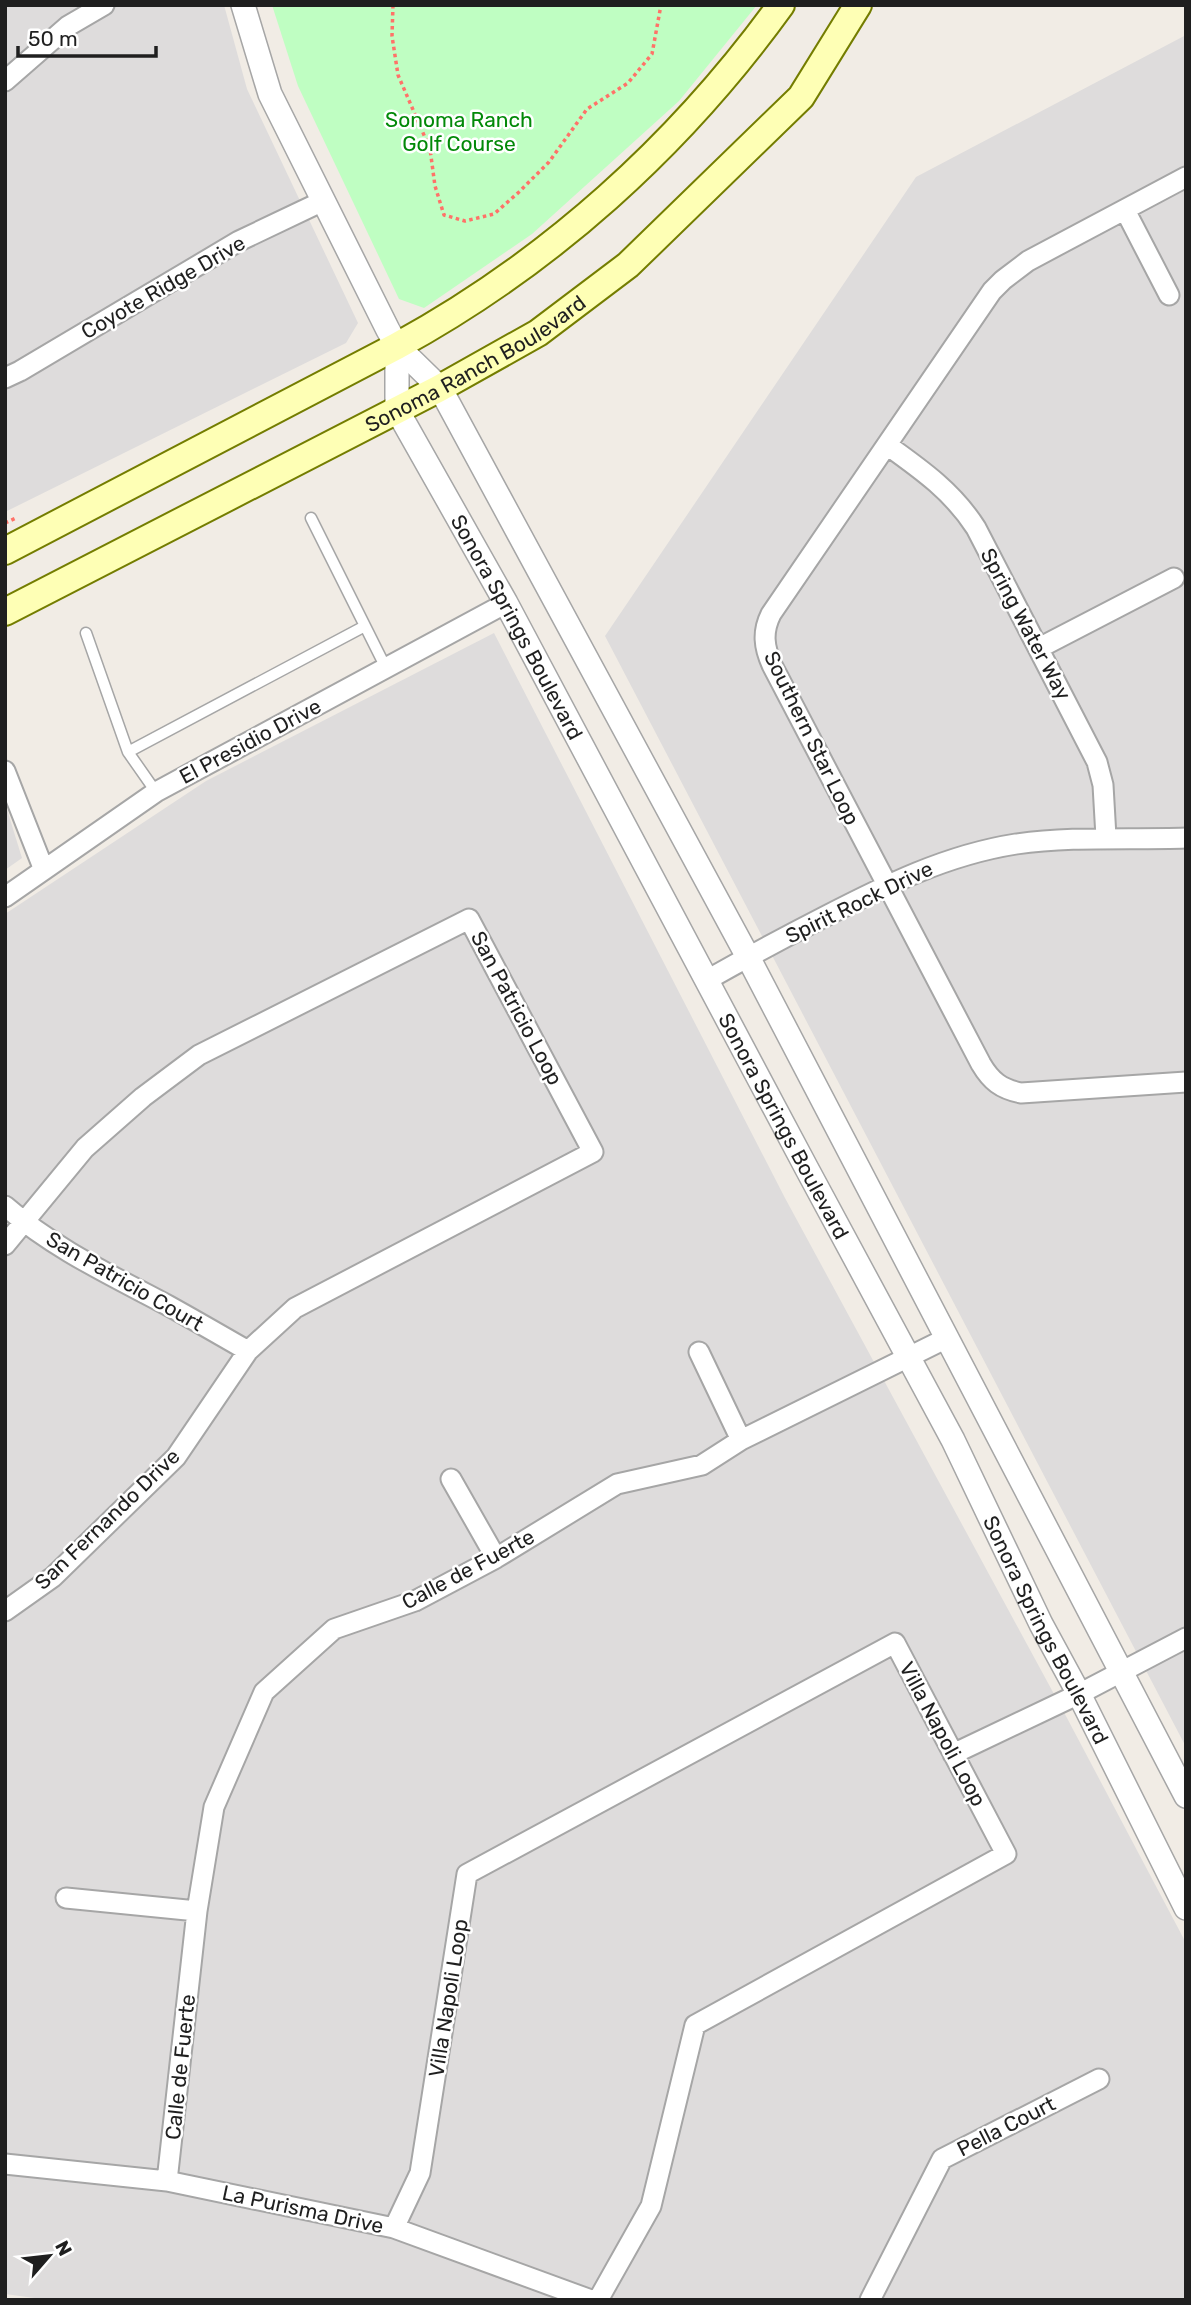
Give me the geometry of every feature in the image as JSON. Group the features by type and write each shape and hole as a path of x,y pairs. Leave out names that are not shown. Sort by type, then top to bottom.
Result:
{"main road":[{"path":"5,551 397,346 495,287 600,204 648,160 703,103 746,52 780,5"},
{"name":"Sonoma Ranch Boulevard","path":"5,612 440,388 538,333 628,265 801,97 858,5"}],"street":[{"path":"5,80 68,26 104,5"},
{"name":"Sonora Springs Boulevard","path":"243,5 270,94 397,346 440,388 748,957 1186,1796"},
{"name":"Southern Star Loop","path":"1186,177 1028,261 1003,280 983,303 771,614 764,640 772,665 886,885 981,1064 999,1086 1021,1093 1186,1082"},
{"name":"Coyote Ridge Drive","path":"5,378 239,241 323,201"},
{"path":"1125,210 1169,295"},
{"name":"Sonora Springs Boulevard","path":"397,346 397,410 506,603 953,1440 1041,1624 1186,1908"},
{"name":"Spring Water Way","path":"887,445 943,486 967,513 1097,762 1103,785 1106,838"},
{"path":"1039,648 1174,578"},
{"name":"El Presidio Drive","path":"5,897 156,792 506,603"},
{"path":"5,771 44,870"},
{"name":"Spirit Rock Drive","path":"708,981 748,957 886,885 942,862 997,848 1064,839 1186,838"},
{"name":"San Patricio Loop","path":"23,1222 85,1148 143,1097 199,1055 469,919 593,1152 295,1308 248,1351"},
{"name":"San Patricio Court","path":"5,1206 23,1222 103,1272 248,1351"},
{"path":"5,1245 23,1222"},
{"name":"Calle de Fuerte","path":"167,2181 197,1911 214,1807 264,1692 334,1629 415,1601 496,1559 617,1484 702,1465 741,1440 947,1338"},
{"name":"San Fernando Drive","path":"5,1611 53,1577 176,1457 248,1351"},
{"path":"699,1352 741,1440"},
{"path":"451,1479 496,1559"},
{"path":"953,1754 1079,1694 1186,1638"},
{"name":"Villa Napoli Loop","path":"394,2228 420,2173 467,1874 895,1643 1006,1854 695,2025 651,2206 598,2300"},
{"path":"66,1898 197,1911"},
{"name":"Pella Court","path":"870,2300 942,2160 1099,2079"},
{"name":"La Purisma Drive","path":"5,2164 167,2181 394,2228 591,2300"}],"lane":[{"path":"312,518 386,668"},
{"path":"128,752 365,626"},
{"path":"86,633 128,752 156,792"}],"path":[{"path":"393,5 392,36 398,75 430,149 435,186 444,215 466,221 494,214 549,162 587,109 628,83 652,54 661,5"},
{"path":"5,523 17,517"}],"shaded area":[{"path":"5,5 224,5 247,89 358,323 346,343 5,512"},
{"path":"1186,35 1186,1747 605,636 916,177"},
{"path":"494,633 785,1198 1186,1943 1186,2300 49,2300 5,2294 5,914 206,781"},
{"path":"5,803 22,858 5,870"}],"green space":[{"name":"Sonoma Ranch Golf Course","path":"272,5 757,5 679,101 532,234 424,308 399,299 298,86"}]}
